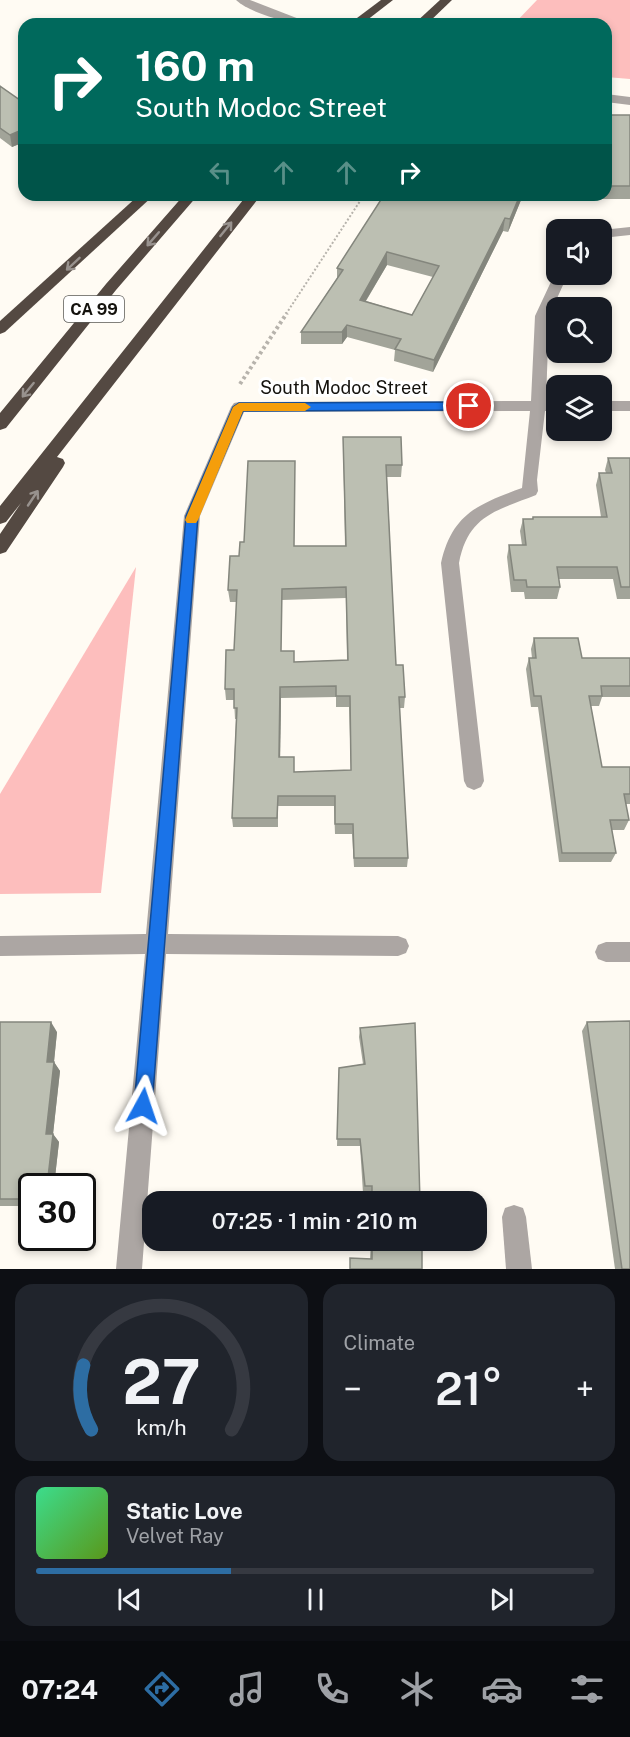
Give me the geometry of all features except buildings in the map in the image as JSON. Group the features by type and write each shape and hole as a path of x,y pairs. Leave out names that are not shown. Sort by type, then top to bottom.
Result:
{"highway":[{"path":"363,18 388,0"},
{"path":"373,18 393,0"},
{"path":"427,18 447,0"},
{"path":"0,329 140,201"},
{"name":"CA 99","path":"0,424 111,287 186,201"},
{"name":"CA 99","path":"0,518 249,201"},
{"path":"0,547 164,308"}],"street":[{"path":"241,0 287,18"},
{"path":"612,100 630,101"},
{"path":"612,233 630,231"},
{"path":"474,781 450,563 452,544 465,523 491,506 530,491 529,480 538,406 542,316 556,285"},
{"name":"South Modoc Street","path":"239,407 546,406"},
{"path":"612,406 630,406"},
{"path":"129,1269 192,516 239,407"},
{"path":"0,946 157,944 398,946"},
{"path":"606,952 630,952"},
{"path":"514,1216 519,1269"}],"path":[{"path":"239,407 235,393 360,201"}],"shaded area":[{"path":"537,0 630,0 630,79 612,78 612,18 520,18"},
{"path":"136,567 101,893 0,894 0,794"}],"slow traffic":[{"path":"192,520 239,407 305,407"}],"route":[{"path":"143,1106 192,516 239,407 469,406"}]}
